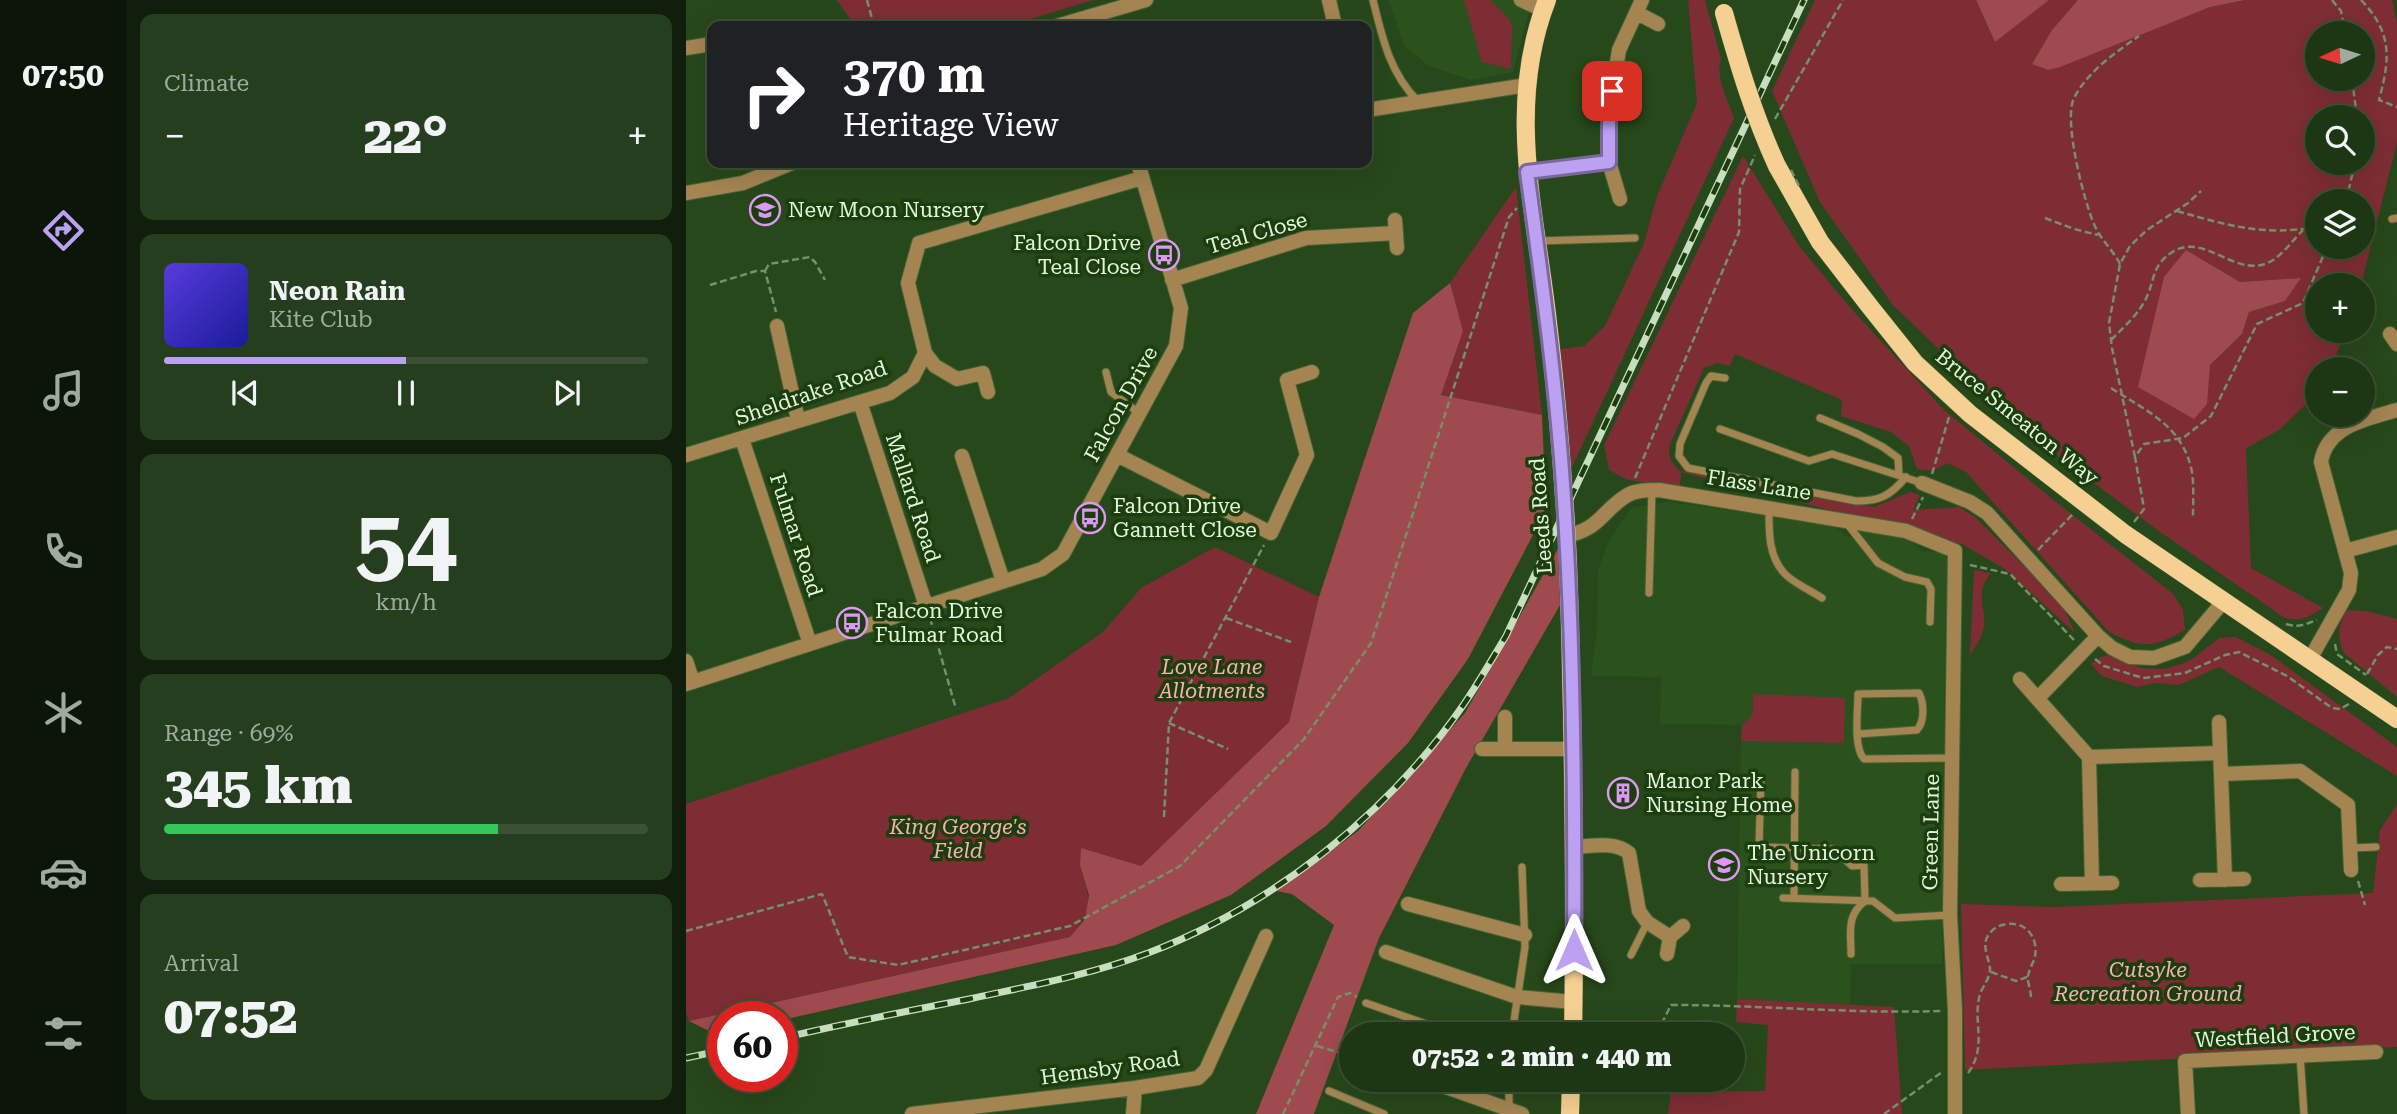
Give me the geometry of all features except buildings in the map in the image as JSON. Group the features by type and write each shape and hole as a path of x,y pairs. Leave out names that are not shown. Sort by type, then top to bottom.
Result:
{"main road":[{"name":"Leeds Road","path":"1545,5 1531,49 1524,119 1527,172 1548,322 1566,536 1573,749 1573,1022"},
{"name":"Bruce Smeaton Way","path":"1723,6 1742,78 1758,125 1777,166 1820,242 1915,363 1970,414 2125,534 2397,719"},
{"path":"1570,1114 1571,1092"}],"street":[{"path":"1089,21 1146,0"},
{"path":"1329,0 1334,21"},
{"path":"1521,0 1545,5"},
{"path":"1620,199 1609,162 1609,112 1619,50 1639,7 1658,24"},
{"path":"686,48 707,45"},
{"path":"1372,109 1527,85"},
{"path":"1527,172 1609,162"},
{"path":"686,193 743,183 780,168"},
{"path":"988,392 983,373 957,379 934,366 925,353 908,283 919,243 1137,168"},
{"name":"Falcon Drive","path":"690,683 1042,569 1063,554 1176,346 1181,308 1140,168"},
{"name":"Teal Close","path":"1172,279 1306,238 1396,226 1397,248"},
{"path":"777,326 798,419"},
{"name":"Sheldrake Road","path":"686,456 798,419 891,393 913,377 925,353"},
{"path":"1117,455 1271,533 1307,455 1287,380 1312,372"},
{"name":"Mallard Road","path":"860,402 926,606"},
{"path":"2310,659 2322,623 2349,590 2351,573 2321,462 2323,447 2351,424 2397,410"},
{"name":"Fulmar Road","path":"742,439 810,644"},
{"path":"962,456 1003,581"},
{"path":"1922,482 1970,502 1987,513 2098,636 2112,648 2130,657 2154,658 2185,647 2223,602"},
{"name":"Flass Lane","path":"1627,495 1652,490 1845,520 1906,531 1955,551"},
{"path":"1566,536 1594,526 1627,495"},
{"path":"2345,551 2397,537"},
{"name":"Green Lane","path":"1955,551 1950,915 1955,1011 1955,1114"},
{"path":"2038,698 2098,636"},
{"path":"686,661 690,683"},
{"path":"2020,680 2089,757 2092,883"},
{"path":"1505,717 1506,749"},
{"path":"2219,722 2225,880"},
{"path":"1482,749 1573,749"},
{"path":"2089,757 2220,753"},
{"path":"2221,774 2300,771 2348,805 2351,870"},
{"path":"1574,847 1608,845 1623,848 1629,853 1639,911 1647,922 1670,937"},
{"path":"2200,880 2244,879"},
{"path":"2060,884 2112,883"},
{"path":"1408,904 1525,935"},
{"path":"1667,954 1670,937 1683,926"},
{"name":"Hemsby Road","path":"912,1114 1135,1088 1198,1077 1206,1070 1266,936"},
{"path":"1386,952 1517,997 1573,1002"},
{"name":"Westfield Grove","path":"2189,1114 2185,1061 2376,1052"},
{"path":"1133,1114 1135,1088"},
{"path":"1458,1092 1513,1113"}],"lane":[{"path":"1373,0 1385,48 1406,90 1419,102"},
{"path":"1537,241 1635,239"},
{"path":"1106,372 1111,392 1140,413"},
{"path":"1725,378 1711,376 1706,383 1680,444 1679,456 1688,468 1856,501 1877,501 1896,489 1902,476 1898,458 1883,447 1820,418"},
{"path":"1720,429 1810,461 1832,454 1922,482"},
{"path":"1649,593 1652,490"},
{"path":"1769,508 1769,540 1784,573 1822,598"},
{"path":"1845,520 1878,563 1905,577 1927,582 1931,589 1930,622"},
{"path":"1858,734 1917,730 1921,726 1923,707 1921,696 1914,692 1858,694 1858,734 1858,749 1864,759 1953,758"},
{"path":"1794,898 1795,772"},
{"path":"1761,779 1759,847 1833,849 1852,866 1864,865 1865,901"},
{"path":"2350,848 2376,847"},
{"path":"1514,1022 1524,960 1522,867"},
{"path":"1783,898 1873,901 1895,918 1950,915"},
{"path":"1851,954 1851,916 1865,901"},
{"path":"1631,955 1647,922"},
{"path":"1366,1003 1421,1022"},
{"path":"2300,1055 2304,1114"},
{"path":"1329,1091 1384,1114"},
{"path":"1510,1092 1513,1113"}],"path":[{"path":"867,0 873,21"},
{"path":"1777,116 1843,0"},
{"path":"2332,0 2341,11 2343,21"},
{"path":"2361,0 2379,24 2388,55 2379,100 2397,107"},
{"path":"2120,264 2094,224 2075,160 2071,134 2072,101 2087,80 2110,57 2139,36"},
{"path":"1627,495 1739,232 1740,189 1752,162"},
{"path":"1799,186 1804,195"},
{"path":"2135,521 2144,509 2109,323 2120,264 2130,246 2147,230 2178,211 2201,191"},
{"path":"686,931 822,894 848,957 898,965 1070,926 1180,866 1304,739 1371,643 1509,217 1515,208 1532,206"},
{"path":"2178,211 2258,231 2303,230"},
{"path":"2045,218 2100,235"},
{"path":"2111,340 2131,321 2148,294 2154,270 2172,251 2194,246 2240,265 2261,266 2274,260 2303,230"},
{"path":"777,326 778,318 765,271 769,264 810,257 825,280"},
{"path":"2135,457 2144,443 2183,438 2211,416 2257,324 2303,303 2322,259"},
{"path":"710,285 756,271 765,271"},
{"path":"2111,388 2172,429 2186,448 2192,475 2193,516"},
{"path":"2029,560 2075,512"},
{"path":"1164,817 1169,723 1271,533"},
{"path":"926,606 956,709"},
{"path":"1226,618 1291,642"},
{"path":"2281,620 2294,626 2322,623 2336,632 2337,654 2366,675 2378,655 2388,647 2397,649"},
{"path":"1169,723 1228,749"},
{"path":"2351,870 2361,887 2365,905"},
{"path":"1970,1070 1978,1057 1980,995 1990,972 1985,951 1986,939 1998,927 2013,923 2026,928 2034,940 2035,956 2027,977 2031,997"},
{"path":"1990,972 2016,981 2027,977"},
{"path":"1283,1114 1338,997 1350,993 1366,1003"},
{"path":"1662,1022 1671,1005 1890,1013 1955,1011"},
{"path":"1315,1046 1339,1053"},
{"path":"1884,1114 1955,1061"}],"shaded area":[{"path":"1389,0 1532,0 1513,72 1471,80 1429,66 1404,46"},
{"path":"1976,0 2049,0 1995,42"},
{"path":"2078,0 2245,0 2210,7 2060,67 2048,70 2032,64 2052,30"},
{"path":"2186,250 2240,282 2301,278 2285,301 2249,312 2242,334 2210,365 2207,404 2194,419 2138,387 2164,277"},
{"path":"1450,283 1463,331 1441,395 1542,415 1546,510 1468,659 1408,743 1326,826 1231,895 1116,945 798,1016 798,1001 780,1001 1070,937 1085,919 1089,895 1080,865 1081,848 1141,866 1289,722 1319,597 1413,313"},
{"path":"1667,502 1825,523 1837,528 1848,538 1863,529 1906,538 1924,552 1949,553 1949,626 1945,634 1942,964 1851,964 1850,1005 1737,999 1741,741 1844,743 1753,694 1752,716 1742,725 1660,724 1661,677 1591,676 1597,631 1598,571 1608,542 1631,508"},
{"path":"1560,545 1560,605 1466,768 1379,938 1348,1022 1339,1022 1339,1046 1314,1114 1256,1114 1334,925 1292,894 1276,891 1358,831 1465,713"},
{"path":"707,1017 707,1030 689,1021"}],"green space":[{"path":"837,0 1093,0 1024,21 852,21"},
{"path":"1464,0 1490,0 1508,18 1512,25 1511,69 1482,62"},
{"path":"1688,0 1705,0 1721,59 1721,81 1734,118 1568,476 1561,349 1584,346 1605,326 1644,243 1657,196 1697,103"},
{"path":"1815,0 1976,0 1995,42 2049,0 2078,0 2052,30 2032,64 2048,70 2210,7 2245,0 2392,0 2397,24 2397,142 2375,229 2375,189 2305,189 2305,259 2368,259 2364,273 2305,273 2305,343 2341,343 2335,357 2305,357 2305,405 2279,430 2246,448 2251,568 2323,608 2305,618 2285,618 2160,532 2025,432 1892,304 1820,202 1772,91","holes":["2186,250 2240,282 2300,278 2285,301 2249,312 2242,334 2210,365"]},
{"path":"1743,156 1799,246 1848,305 1944,410 2172,593 2183,609 2185,630 2156,643 2147,644 2139,644 2109,632 1966,472 1947,463 1933,471 1917,469 1909,446 1891,432 1841,416 1842,400 1735,354 1730,366 1717,363 1704,368 1669,447 1672,461 1680,471 1874,507 1910,492 1920,495 1913,510 1959,507 1975,517 2062,604 2075,633 2005,569 1962,544 1681,472 1680,487 1628,480 1609,470 1604,445"},
{"path":"1516,187 1542,415 1441,395 1463,331 1450,283"},
{"name":"King George's Field","path":"1215,547 1319,597 1289,722 1140,867 1080,865 1088,896 1087,911 1070,937 780,1001 707,1001 707,1017 689,1021 686,1013 686,804 1009,698 1103,632 1141,588"},
{"path":"1974,570 1991,573 1985,581 1982,596 1983,631 1970,656"},
{"path":"2346,610 2366,611 2397,619 2397,697 2344,653 2339,631"},
{"path":"2235,637 2269,654 2397,747 2397,776 2219,667 2179,685 2156,683 2137,687 2102,676 2091,664 2109,655 2141,668 2164,669 2195,657 2219,638"},
{"path":"1753,694 1845,698 1844,743 1741,741 1742,725 1752,716"},
{"name":"Cutsyke Recreation Ground","path":"2397,804 2397,1047 1965,1070 1961,904 2054,907 2373,893 2380,830"},
{"path":"1737,999 1894,1007 1902,1114 1668,1114 1671,1092 1765,1091 1768,1025 1736,1022"}],"railway":[{"path":"798,1035 1059,979 1148,953 1195,933 1283,882 1325,852 1400,783 1464,704 1506,636 1804,0"},
{"path":"686,1058 707,1053"}],"place":[{"name":"New Moon Nursery","path":"765,210"},
{"name":"Falcon Drive Teal Close","path":"1164,255"},
{"name":"Falcon Drive Gannett Close","path":"1090,518"},
{"name":"Falcon Drive Fulmar Road","path":"852,623"},
{"name":"Manor Park Nursing Home","path":"1623,793"},
{"name":"The Unicorn Nursery","path":"1724,865"}],"route":[{"path":"1574,950 1573,749 1564,498 1548,322 1527,172 1609,162 1609,112 1612,91"}],"park label":[{"name":"Love Lane Allotments","path":"1212,679"}]}
